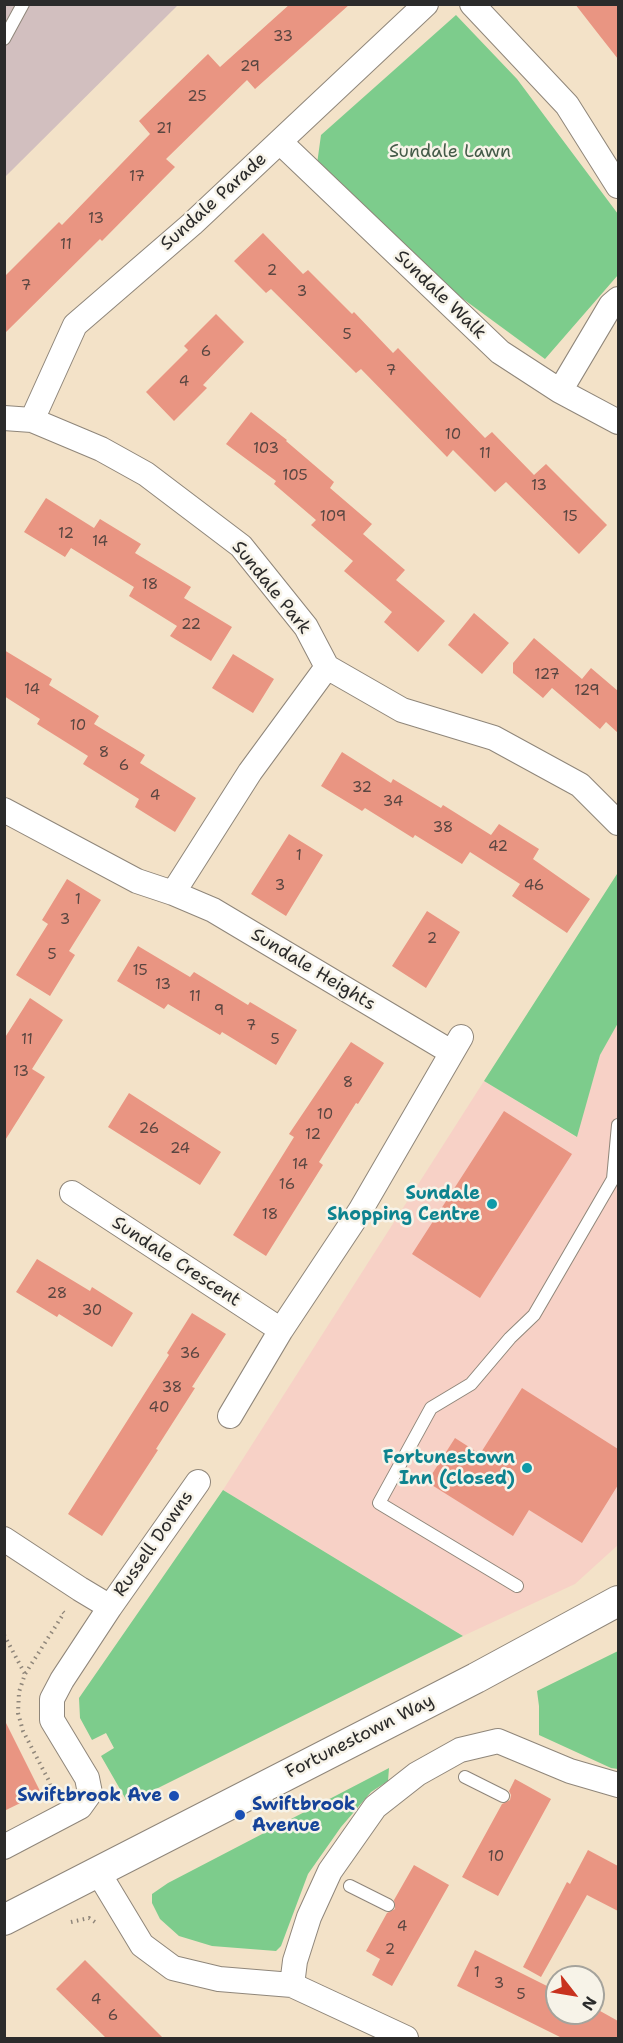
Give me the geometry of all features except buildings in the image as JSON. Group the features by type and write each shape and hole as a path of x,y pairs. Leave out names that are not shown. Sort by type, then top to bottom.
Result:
{"street":[{"name":"Sundale Parade","path":"32,420 75,325 192,224 426,4"},
{"path":"472,4 567,105 618,186"},
{"name":"Sundale Walk","path":"280,142 500,352 560,391 618,422"},
{"path":"560,391 611,305 618,299"},
{"name":"Sundale Park","path":"4,418 32,420 101,448 146,474 241,546 306,627 327,667"},
{"path":"173,892 250,772 327,667 402,710 494,738 580,785 618,822"},
{"name":"Sundale Heights","path":"4,810 137,881 173,892 213,909 456,1044 360,1211 281,1330"},
{"name":"Sundale Crescent","path":"72,1193 281,1330"},
{"path":"230,1416 281,1330"},
{"name":"Russell Downs","path":"4,1847 80,1807 90,1793 87,1778 52,1720 52,1699 110,1607 198,1482"},
{"name":"Russell Downs","path":"4,1539 110,1607"},
{"name":"Fortunestown Way","path":"4,1920 476,1678 618,1601"},
{"path":"292,1985 296,1961 309,1917 330,1872 375,1807 417,1774 460,1750 498,1741 570,1772 618,1785"},
{"path":"98,1872 142,1945 173,1968 219,1980 292,1985 406,2038"}],"lane":[{"path":"4,39 23,4"},
{"path":"517,1586 380,1503 431,1408 471,1384 510,1338 534,1315 613,1179 618,1125"},
{"path":"465,1777 503,1796"},
{"path":"350,1886 388,1905"}],"path":[{"path":"4,1635 25,1674"}],"shaded area":[{"path":"5,5 178,5 5,177"},
{"path":"618,1023 618,1545 575,1584 463,1636 223,1490 484,1081 576,1137 600,1055"}],"green space":[{"name":"Sundale Lawn","path":"456,15 517,79 618,214 618,275 545,359 455,293 317,164 321,135"},
{"path":"617,874 618,1023 600,1055 577,1137 484,1081"},
{"path":"223,1490 463,1636 128,1803 101,1756 114,1748 106,1733 92,1740 80,1718 79,1698"},
{"path":"618,1651 618,1769 611,1768 539,1735 537,1691"},
{"path":"389,1768 388,1781 371,1792 341,1827 308,1874 281,1946 276,1951 212,1946 179,1936 160,1919 152,1903 152,1894 168,1883"}],"place":[{"name":"Sundale Shopping Centre","path":"492,1204"},
{"name":"Fortunestown Inn (Closed)","path":"527,1468"},
{"name":"Swiftbrook Ave","path":"174,1796"},
{"name":"Swiftbrook Avenue","path":"240,1815"}]}
